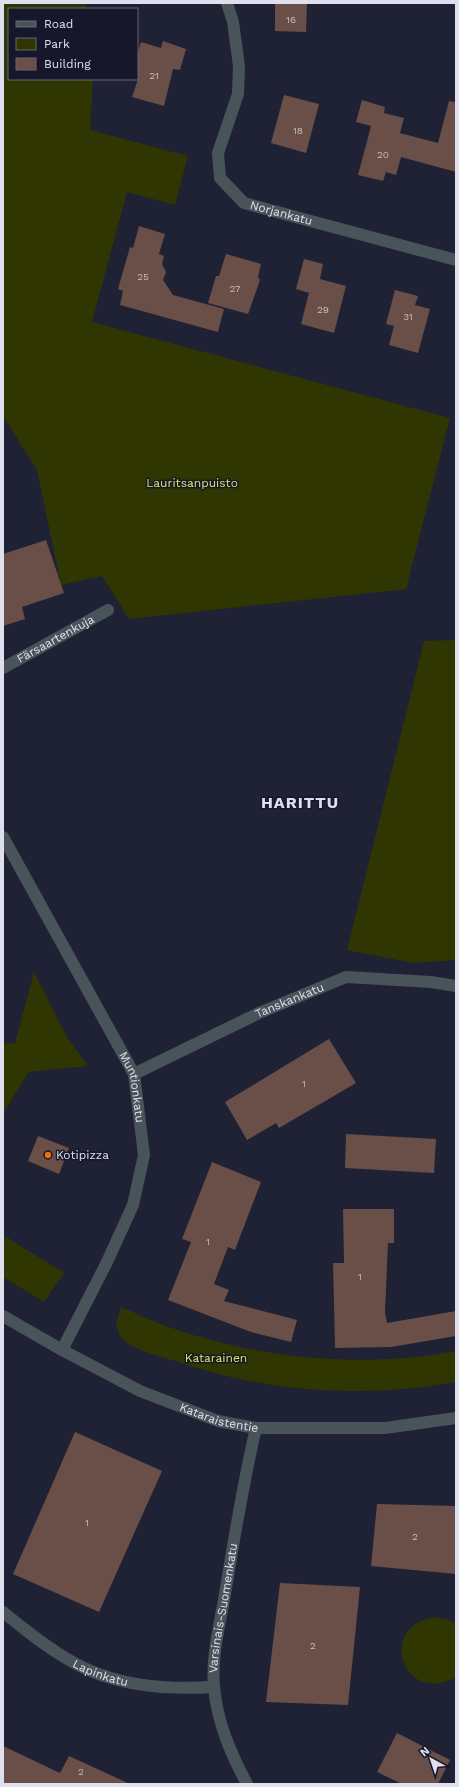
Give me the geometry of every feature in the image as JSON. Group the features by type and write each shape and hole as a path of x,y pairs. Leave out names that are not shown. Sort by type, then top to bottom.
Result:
{"street":[{"name":"Norjankatu","path":"227,3 233,22 238,66 238,94 218,153 220,178 244,203 456,260"},
{"name":"Färsaartenkuja","path":"3,668 108,610"},
{"name":"Muntionkatu","path":"3,837 134,1074 144,1155 133,1205 107,1262 62,1350"},
{"name":"Tanskankatu","path":"134,1074 259,1013 346,978 431,982 456,986"},
{"name":"Kataraistentie","path":"3,1316 62,1350 140,1391 218,1421 256,1428 385,1428 456,1418"},
{"name":"Varsinais-Suomenkatu","path":"247,1784 234,1758 220,1721 213,1687 215,1650 246,1473 256,1428"},
{"name":"Lapinkatu","path":"3,1612 70,1661 103,1676 140,1686 182,1689 213,1687"}],"green space":[{"name":"Lauritsanpuisto","path":"3,3 85,3 87,8 8,8 8,80 93,80 90,130 188,156 175,205 127,192 92,322 450,418 406,589 129,619 102,576 61,585 37,470 3,416"},
{"path":"456,640 456,960 413,963 347,950 424,641"},
{"path":"34,972 68,1039 88,1066 29,1072 3,1113 3,1044 15,1043"},
{"path":"3,1235 64,1273 44,1302 3,1277"},
{"name":"Katarainen","path":"121,1307 160,1324 201,1337 273,1353 310,1358 346,1360 383,1359 456,1351 456,1382 384,1390 348,1391 277,1386 241,1379 206,1371 131,1346 121,1337 116,1324"},
{"path":"436,1617 447,1619 456,1624 456,1677 437,1683 422,1681 410,1673 403,1661 402,1647 406,1634 417,1623"}],"building":[{"path":"275,3 307,3 306,32 275,31"},
{"path":"163,41 186,49 180,70 173,69 164,106 132,97 138,80 138,52 141,42 161,48"},
{"path":"284,95 319,104 306,153 271,143"},
{"path":"362,100 385,107 384,113 404,118 400,133 438,143 449,101 456,102 456,172 401,157 396,175 386,172 383,181 358,175 371,126 356,122"},
{"path":"139,226 165,234 159,254 164,256 162,264 166,272 163,280 173,295 224,309 218,332 120,305 123,291 118,289 130,247 133,248"},
{"path":"226,254 261,264 258,277 260,280 248,314 208,303 216,276 219,276"},
{"path":"304,259 323,264 320,279 346,286 334,333 301,324 309,293 296,289"},
{"path":"395,290 418,296 415,305 430,309 418,353 389,345 394,326 386,324"},
{"path":"46,540 64,593 22,607 25,619 3,626 3,554"},
{"path":"329,1039 356,1083 279,1128 276,1123 247,1140 225,1102"},
{"path":"346,1134 436,1139 434,1173 345,1168"},
{"path":"38,1136 69,1148 59,1174 28,1161"},
{"path":"212,1162 261,1182 235,1250 228,1247 214,1284 229,1290 224,1301 297,1320 291,1342 251,1332 168,1300 191,1242 182,1239"},
{"path":"343,1209 394,1209 394,1243 388,1243 385,1313 387,1323 456,1311 456,1336 391,1347 335,1348 333,1263 344,1263"},
{"path":"75,1432 162,1471 99,1612 13,1574"},
{"path":"377,1504 456,1506 456,1574 371,1566"},
{"path":"280,1583 360,1587 348,1705 266,1702"},
{"path":"397,1733 450,1760 438,1784 402,1784 377,1772"},
{"path":"3,1746 60,1773 69,1756 130,1784 3,1784"}],"place":[{"name":"Kotipizza","path":"48,1155"}],"district":[{"name":"HARITTU","path":"300,802"}]}
